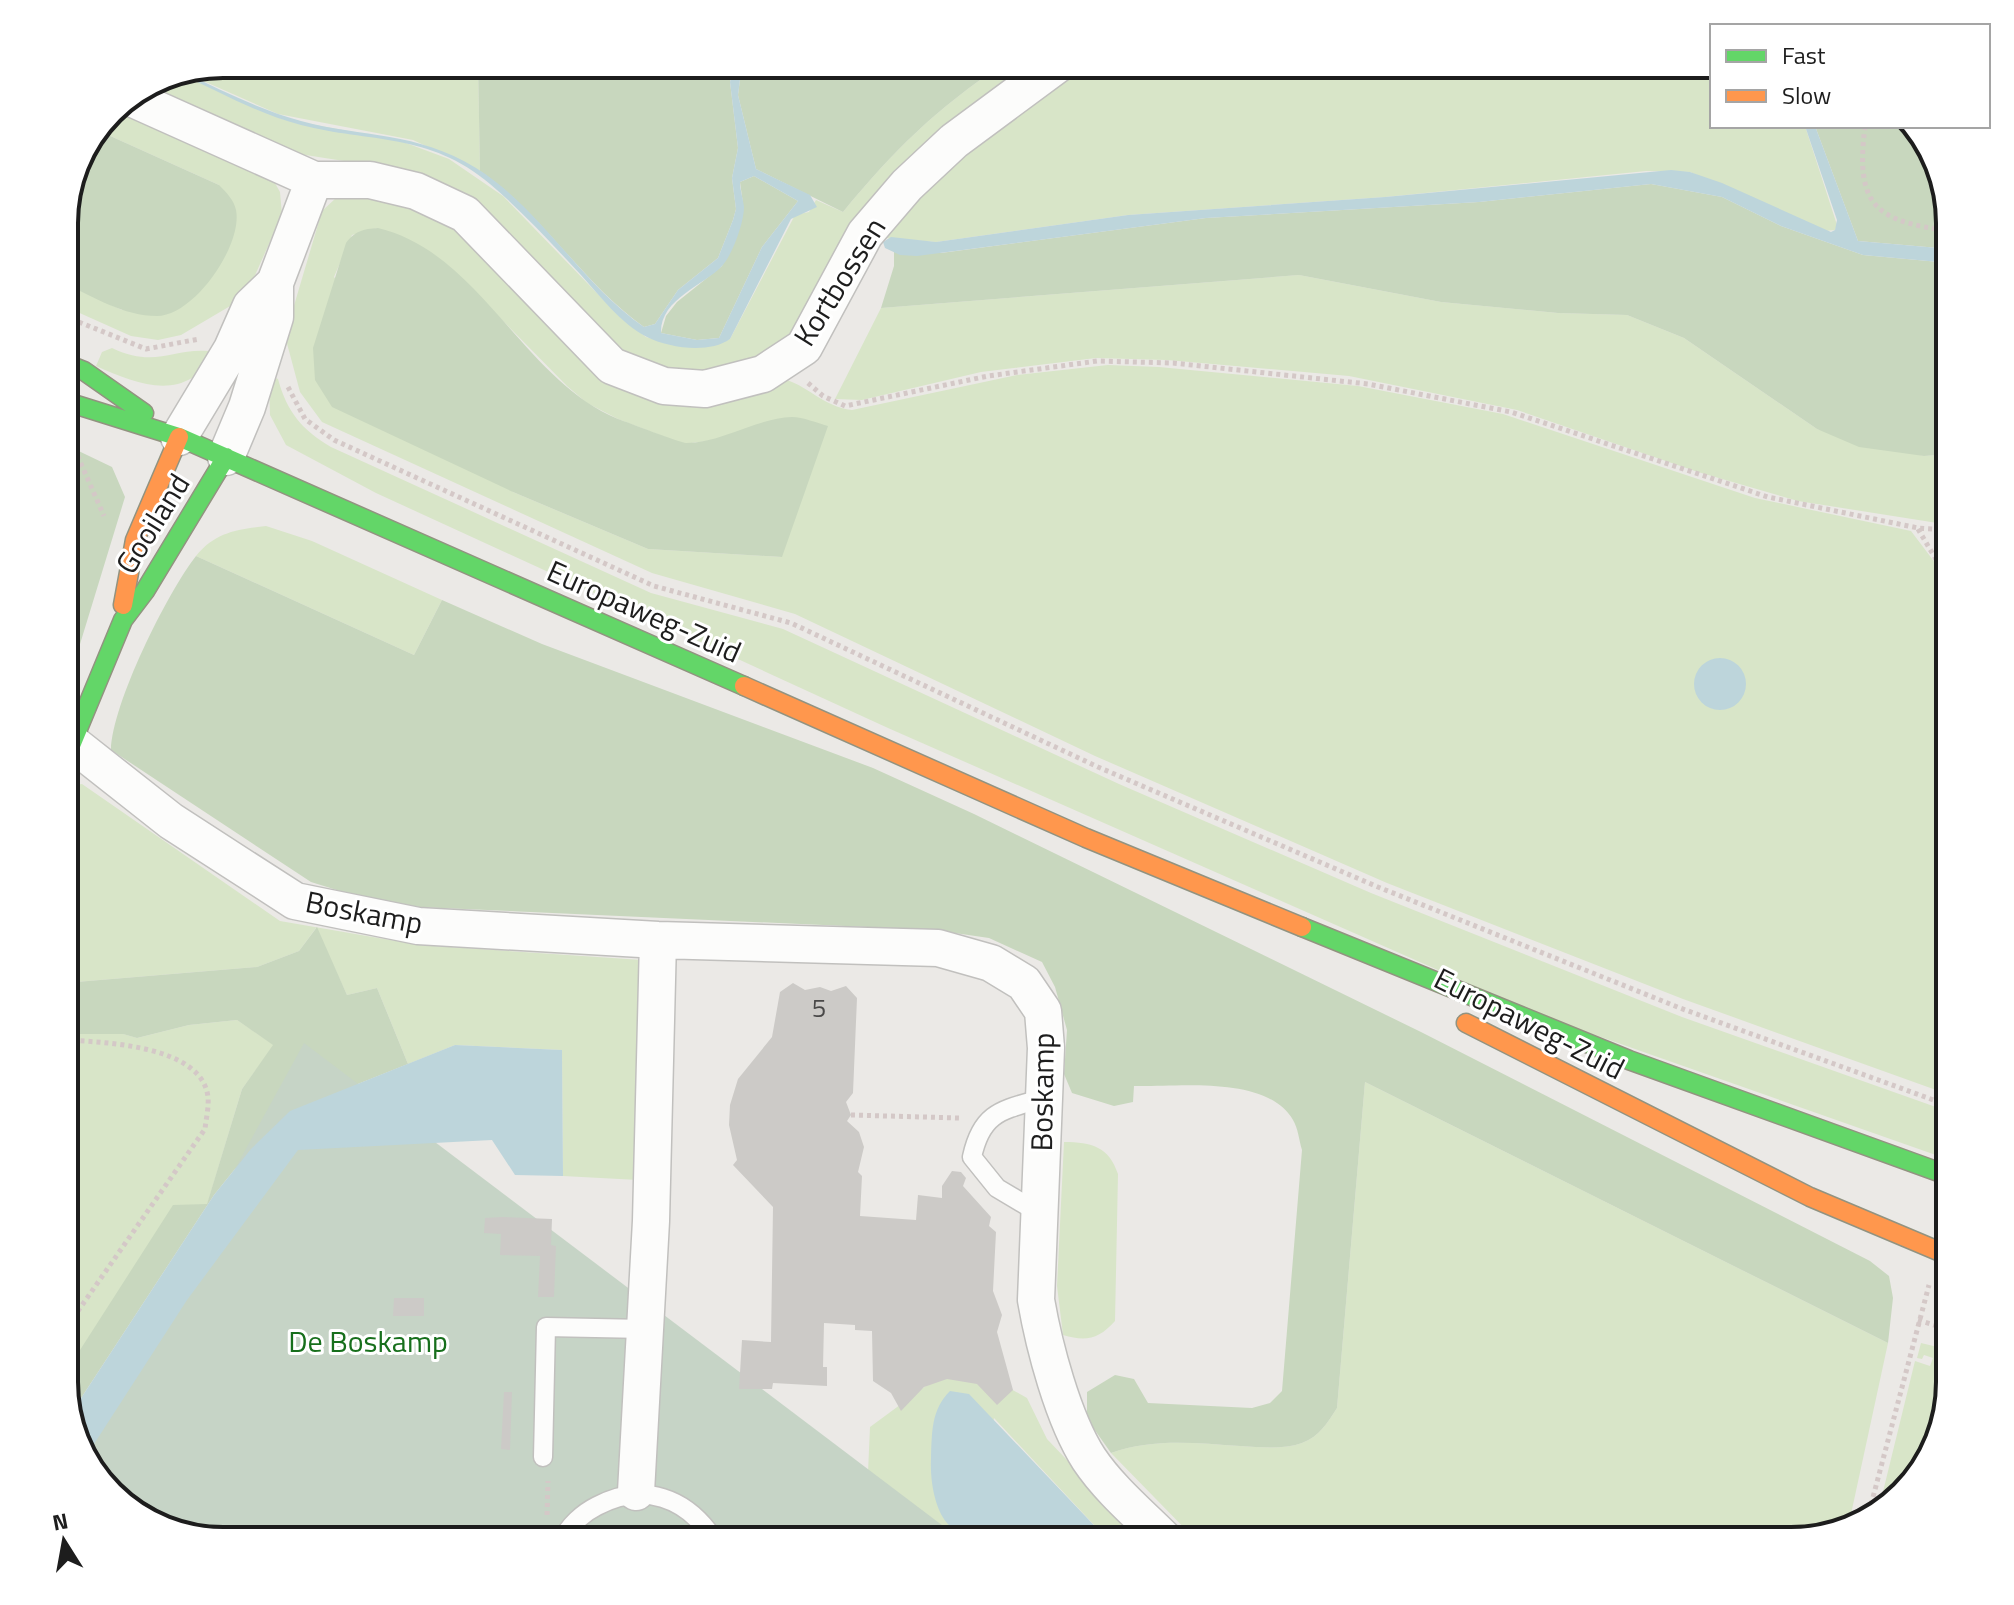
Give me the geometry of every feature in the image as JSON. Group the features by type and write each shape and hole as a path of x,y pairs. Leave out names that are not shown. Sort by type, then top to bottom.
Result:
{"main road":[{"name":"Europaweg-Zuid","path":"78,369 179,437"},
{"name":"Europaweg-Zuid","path":"78,405 179,437 226,457 1086,838 1198,880 1437,984 1711,1093 1936,1171"},
{"name":"Gooiland","path":"123,620 124,590 147,506 179,437"},
{"name":"Gooiland","path":"78,723 123,620 145,591 226,457"},
{"name":"Europaweg-Zuid","path":"1086,838 1196,899 1324,957"},
{"name":"Europaweg-Zuid","path":"1448,1014 1810,1197 1936,1250"}],"street":[{"name":"Kortbossen","path":"141,103 314,180 370,180 416,191 465,214 612,366 664,386 705,389 763,374 804,347 865,234 907,185 989,113 1038,78"},
{"path":"179,437 275,317 275,283 314,180"},
{"path":"226,457 246,355"},
{"name":"Boskamp","path":"78,753 171,821 295,901 418,926 658,940 938,948 991,963 1024,983 1043,1011 1046,1048 1036,1300 1042,1338 1074,1433 1091,1461 1153,1527"},
{"path":"636,1492 645,1329 658,940"}],"lane":[{"path":"1039,1213 997,1188 972,1157 977,1133 984,1122 1004,1109 1044,1098"},
{"path":"543,1457 546,1327 645,1329"},
{"path":"572,1527 584,1513 615,1496 636,1492 678,1503 705,1527"}],"path":[{"path":"1865,128 1863,165 1868,190 1877,207 1892,220 1936,228"},
{"path":"78,322 146,349 175,347 195,338 246,355 282,373 305,419 326,436 654,586 791,623 1098,767 1378,887 1680,1008 1936,1101"},
{"path":"788,360 813,388 845,406 988,376 1097,361 1173,363 1368,384 1511,412 1743,490 1918,528 1936,529"},
{"path":"1918,528 1936,559"},
{"path":"78,1041 116,1043 187,1063 208,1095 205,1129 78,1311"},
{"path":"851,1115 963,1118 984,1122"},
{"path":"1871,1503 1918,1320 1936,1326"},
{"path":"543,1457 548,1467 547,1527"}],"green space":[{"path":"478,78 480,171 413,140 278,114 201,80"},
{"path":"478,78 731,78 738,148 732,178 736,209 733,220 718,258 678,290 655,324 644,327 622,309 523,207 480,171"},
{"path":"740,78 983,78 917,132 843,212 756,169 738,95"},
{"path":"983,78 1025,78 778,350 712,374 638,365 376,166 280,151 155,95 196,81 282,119 398,140 449,159 503,196 621,318 646,337 682,346 711,346 730,339 795,215 809,212 816,200 843,212 880,169 957,97"},
{"path":"1060,78 1710,78 1710,128 1806,128 1837,225 1835,230 1825,231 1690,172 1646,171 1385,197 1128,215 936,242 885,238 920,186"},
{"path":"130,111 271,176 280,192 282,215 247,293 181,335 158,340 131,336 78,312 78,290 122,310 219,185 108,135 120,120"},
{"path":"1816,128 1901,128 1917,150 1931,185 1935,204 1936,248 1858,241"},
{"path":"108,135 219,185 236,210 236,225 224,259 200,292 186,304 171,313 157,316 133,313 78,290 79,204 89,167"},
{"path":"754,176 798,201 762,247 719,338 697,340 661,333 666,316 677,302 722,266 743,204 740,182"},
{"path":"1651,184 1722,197 1781,226 1863,255 1936,262 1936,455 1859,447 1817,429 1684,338 1627,315 1558,313 1441,302 1299,275 881,308 894,266 894,252 941,253 1206,218 1479,202"},
{"path":"362,192 432,214 463,234 596,368 780,378 799,385 832,405 852,410 1017,375 1108,365 1358,386 1503,414 1755,498 1911,531 1936,564 1936,1090 1683,999 1387,883 1095,756 795,614 652,573 322,422 300,392 285,336 322,211 336,198","holes":["377,228 457,274 587,403 618,419 683,444 827,426 781,557 648,549 513,492 334,277 352,235"]},
{"path":"378,228 414,242 445,263 474,289 554,376 584,400 618,419 686,443 712,439 779,418 796,417 828,426 782,557 648,549 513,492 332,407 315,380 313,348 346,243 360,231"},
{"path":"1299,275 1441,302 1558,313 1627,315 1684,338 1817,429 1924,456 1936,455 1936,523 1798,501 1698,472 1517,410 1349,376 1167,360 1096,358 981,372 862,400 835,399 881,308"},
{"path":"112,348 142,357 216,352 191,379 161,386 145,384 96,366 102,352"},
{"path":"269,375 278,379 297,419 331,447 651,593 783,629 1119,784 1371,893 1682,1017 1936,1107 1936,1155 1547,1018 888,728 376,493 286,445 270,415"},
{"path":"78,451 112,467 125,497 78,651"},
{"path":"266,526 312,541 442,600 414,655 196,556 219,537 237,530"},
{"path":"196,556 414,655 442,600 542,644 873,768 974,814 1421,1032 1870,1261 1889,1276 1893,1298 1888,1343 1365,1082 1337,1408 1330,1419 1313,1437 1287,1447 1174,1443 1143,1445 1111,1453 1087,1419 1087,1392 1115,1375 1134,1379 1148,1403 1252,1408 1270,1403 1282,1391 1302,1150 1295,1123 1281,1106 1264,1096 1221,1086 1134,1086 1133,1102 1114,1106 1072,1093 1064,1074 1067,1030 1055,987 1042,962 989,938 934,930 419,907 356,896 311,882 111,750 121,705 143,650 171,595"},
{"path":"82,784 280,921 419,945 642,960 638,1180 563,1176 562,1050 455,1045 408,1064 377,988 347,995 316,928 299,951 257,967 78,982 78,785"},
{"path":"317,927 347,995 377,988 408,1064 290,1111 251,1149 214,1195 79,1401 78,1353 173,1205 207,1204 242,1089 273,1045 237,1020 189,1025 137,1038 123,1034 78,1034 78,982 257,967 299,951"},
{"path":"237,1020 274,1045 242,1089 207,1205 78,1358 78,1034 123,1034 137,1038 189,1025"},
{"name":"De Boskamp","path":"304,1043 944,1527 213,1527 176,1519 150,1508 114,1478 102,1463 88,1436"},
{"path":"1365,1082 1888,1343 1851,1514 1810,1526 1183,1527 1111,1453 1143,1445 1174,1443 1287,1447 1313,1437 1337,1408"},
{"path":"1064,1142 1098,1148 1110,1158 1118,1174 1115,1321 1098,1335 1085,1338 1063,1335 1057,1286"},
{"path":"1921,1343 1936,1347 1933,1410 1917,1455 1900,1478 1882,1495 1915,1361 1930,1366 1933,1358 1924,1355 1922,1359 1917,1358"},
{"path":"977,1370 1027,1398 1047,1439 1131,1527 1096,1527 994,1418 974,1527 866,1527 870,1427 942,1374"}],"water":[{"path":"731,78 740,78 738,95 756,169 810,195 817,207 791,219 730,339 711,347 689,348 656,341 628,324 526,217 467,167 422,147 326,131 285,120 195,81 200,80 286,116 432,147 476,168 521,204 600,289 644,327 655,324 678,290 718,258 736,209 732,178 738,148","holes":["754,176 798,201 762,247 719,338 697,340 661,333 667,311 722,266 730,254 744,213 740,182"]},
{"path":"1806,128 1816,128 1858,241 1936,248 1936,262 1863,255 1781,226 1722,197 1651,184 1479,202 1206,218 917,256 900,255 885,248 883,242 891,237 936,242 1128,215 1385,197 1671,170 1690,172 1722,183 1831,232 1835,230 1837,220"},
{"path":"1720,658 1738,666 1746,684 1738,702 1720,710 1702,702 1694,684 1702,666"},
{"path":"455,1045 562,1050 563,1176 515,1175 492,1140 298,1150 187,1300 93,1446 79,1401 214,1195 251,1149 290,1111"},
{"path":"950,1391 969,1394 1096,1527 953,1527 947,1523 939,1509 931,1475 932,1431 944,1398"}],"building":[{"path":"793,983 805,990 820,987 831,991 846,986 857,998 853,1093 846,1102 851,1115 847,1121 859,1132 864,1147 858,1172 862,1176 860,1216 916,1220 918,1195 942,1198 942,1186 952,1171 961,1172 966,1178 963,1186 991,1217 989,1226 996,1232 993,1291 1002,1315 997,1332 1013,1390 997,1405 977,1384 947,1379 924,1387 901,1411 891,1393 873,1381 872,1331 855,1330 855,1325 824,1323 823,1367 827,1367 827,1386 773,1383 772,1389 739,1389 742,1340 771,1342 773,1207 733,1165 737,1160 729,1125 730,1105 738,1079 772,1037 780,992"},
{"path":"485,1218 552,1219 551,1245 556,1246 554,1297 538,1297 540,1256 500,1255 501,1234 484,1233"},
{"path":"394,1298 424,1298 424,1316 393,1316"},
{"path":"504,1392 512,1392 510,1450 501,1449"}],"traffic: fast":[{"path":"78,369 144,413"},
{"path":"78,405 179,437 744,686"},
{"path":"78,729 123,620 145,591 226,457"},
{"path":"1302,927 1629,1060 1936,1171"}],"traffic: slow":[{"path":"123,605 135,540 179,437"},
{"path":"744,686 1086,838 1302,927"},
{"path":"1466,1023 1810,1197 1936,1250"}]}
